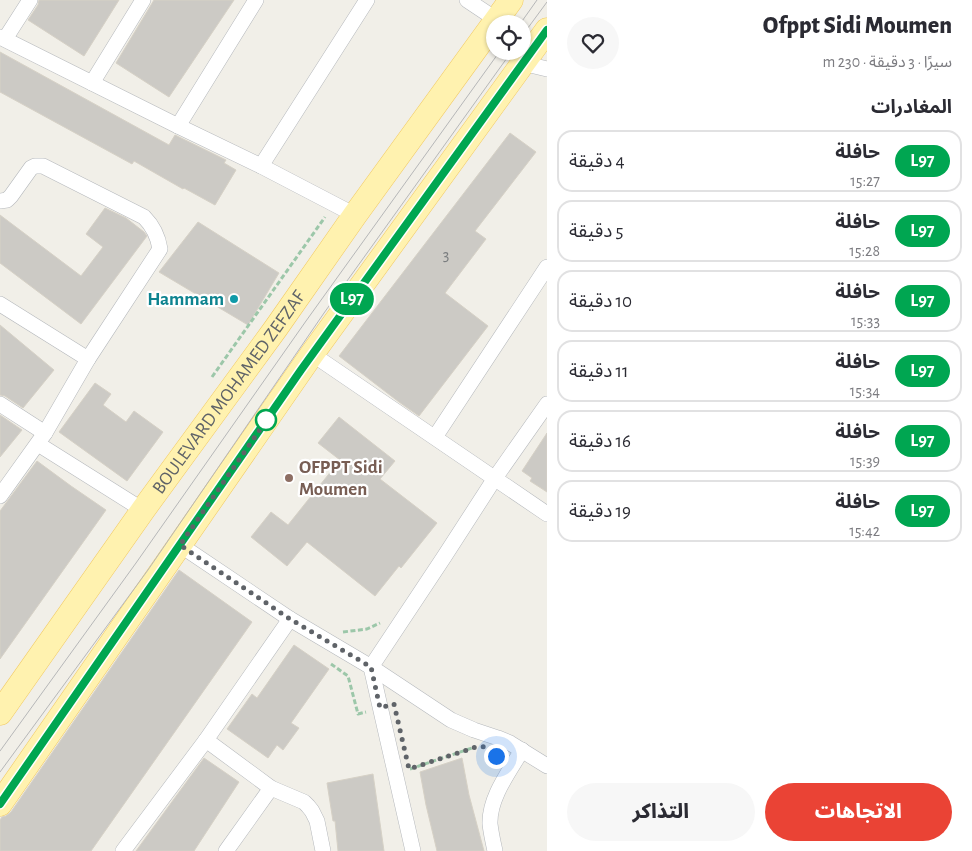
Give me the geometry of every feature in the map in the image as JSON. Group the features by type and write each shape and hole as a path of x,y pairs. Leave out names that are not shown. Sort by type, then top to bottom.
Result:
{"main road":[{"name":"BOULEVARD MOHAMED ZEFZAF","path":"500,15 511,0"},
{"path":"0,804 312,354 522,63 546,34"},
{"name":"BOULEVARD MOHAMED ZEFZAF","path":"0,712 143,510 486,35"}],"street":[{"path":"30,0 2,38 261,166 355,215"},
{"path":"92,83 143,0"},
{"path":"178,126 256,0"},
{"path":"261,166 367,0"},
{"path":"467,0 490,15"},
{"path":"522,63 547,69"},
{"path":"0,201 7,200 12,196 31,168 40,165 144,217 155,232 159,240 160,249 88,359 42,439 0,496"},
{"path":"435,438 547,267"},
{"path":"0,304 88,359"},
{"path":"312,354 547,514"},
{"path":"0,404 42,439 143,510"},
{"path":"413,851 371,667 495,478 547,404"},
{"path":"180,545 290,619 371,667 451,720 498,738 547,766"},
{"path":"123,851 206,740 290,619"},
{"path":"206,740 271,788 304,802 312,811 319,826 324,851"},
{"path":"495,851 490,824 492,805 522,750"},
{"path":"226,851 271,788"}],"path":[{"path":"335,631 367,630 384,620"},
{"path":"326,660 348,676 358,714 380,708"},
{"path":"409,769 476,747"}],"building":[{"path":"39,0 119,0 84,56 28,20 38,5"},
{"path":"154,0 234,0 169,97 116,63"},
{"path":"0,52 169,145 175,135 226,160 224,163 236,170 215,205 134,161 132,164 0,92"},
{"path":"510,133 536,152 475,231 486,239 445,293 488,326 419,416 339,356"},
{"path":"105,208 126,218 147,236 81,324 0,263 0,215 81,276 103,247 86,234"},
{"name":"Hammam","path":"198,222 279,273 248,325 159,272"},
{"path":"0,325 54,370 23,408 5,396 0,395"},
{"path":"95,383 111,394 103,405 126,422 134,411 163,432 127,481 59,432"},
{"path":"0,415 22,430 0,457"},
{"path":"339,417 395,461 380,479 437,523 401,568 399,566 375,596 307,542 287,566 251,537 271,512 288,525 340,460 318,443"},
{"path":"547,433 547,492 530,481 532,478 522,471"},
{"path":"37,461 106,510 0,659 0,511"},
{"path":"179,570 252,622 91,851 0,851 0,820 11,812"},
{"path":"294,645 329,669 291,723 299,728 283,750 277,745 268,758 227,729 252,694 257,698"},
{"path":"204,758 239,782 194,851 136,851"},
{"path":"462,758 469,795 484,851 437,851 420,772"},
{"path":"373,774 384,851 338,851 335,821 333,821 327,783"}],"tram line":[{"path":"526,15 537,0"},
{"path":"531,24 547,2"},
{"path":"0,751 494,60"},
{"path":"0,772 148,570 324,313 506,60"}],"bus line":[{"name":"L97","path":"0,804 301,370 547,30"}],"place":[{"name":"Hammam","path":"234,299"},
{"name":"OFPPT Sidi Moumen","path":"289,478"}],"route":[{"path":"266,420 268,418 180,545 290,619 371,667 380,708 394,704 409,769 476,747 485,746 496,756"}]}
